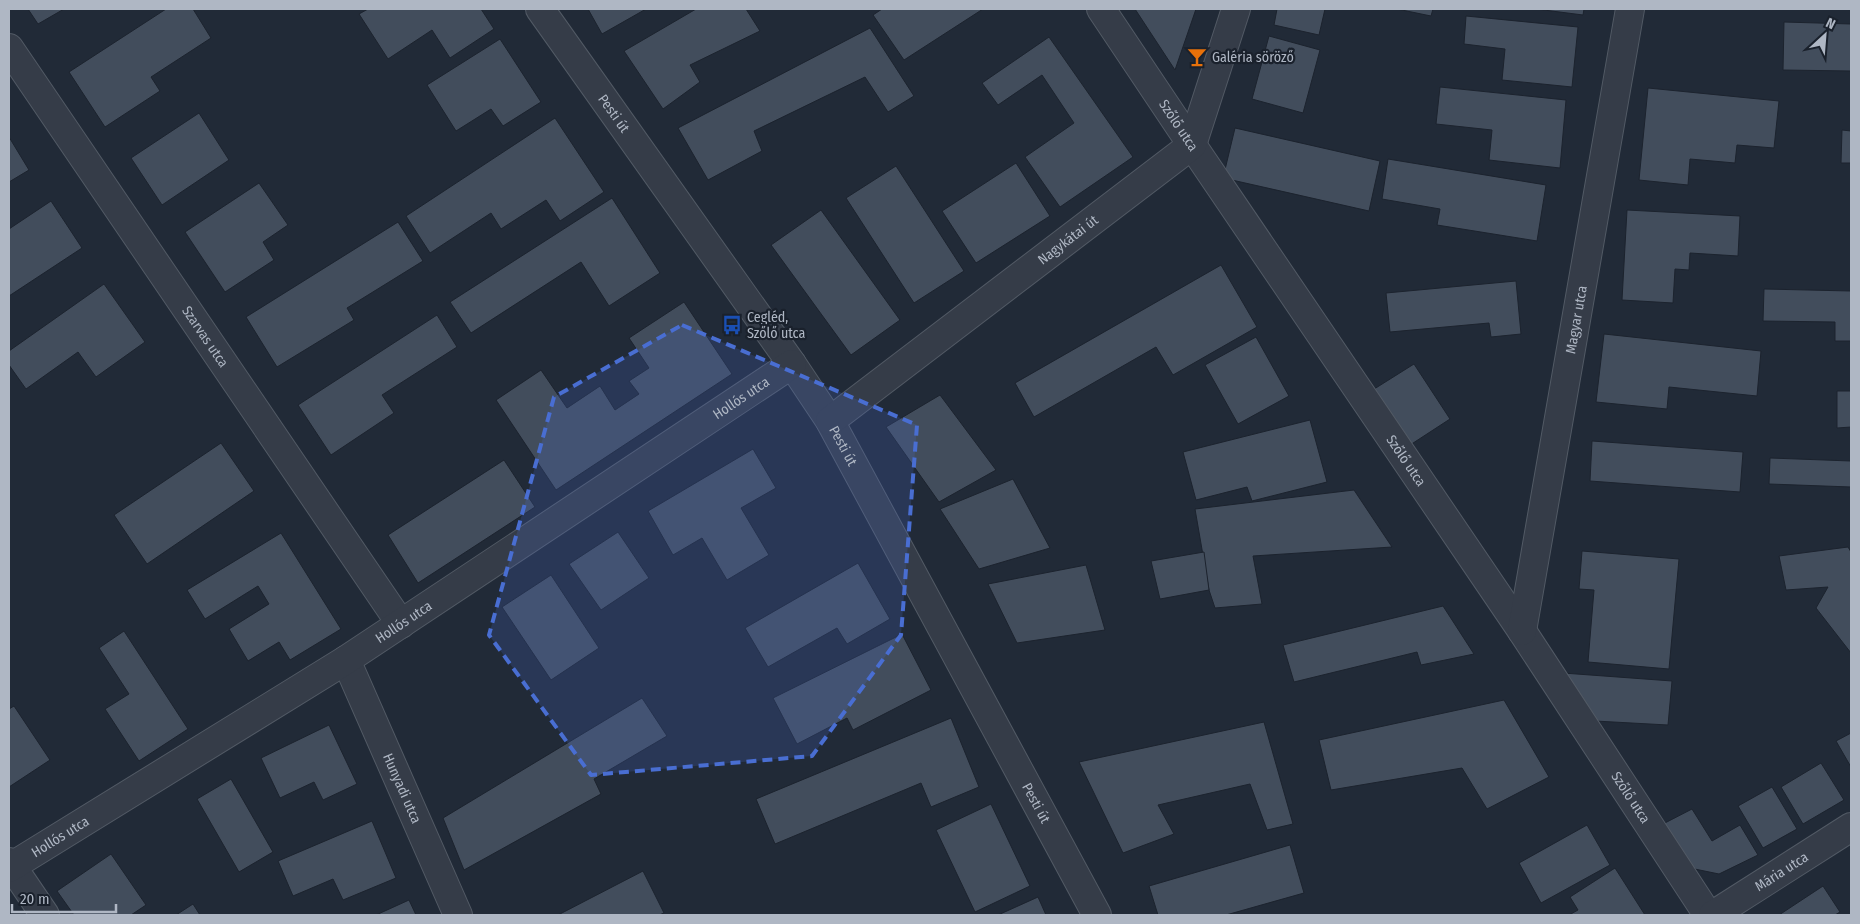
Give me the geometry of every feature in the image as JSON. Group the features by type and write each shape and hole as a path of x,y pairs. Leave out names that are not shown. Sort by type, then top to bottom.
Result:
{"street":[{"name":"Pesti út","path":"540,9 792,364 830,421 1097,915"},
{"name":"Szőlő utca","path":"1101,9 1522,631 1708,915"},
{"path":"1192,146 1236,9"},
{"name":"Magyar utca","path":"1522,631 1630,9"},
{"name":"Szarvas utca","path":"9,48 402,624"},
{"name":"Nagykátai út","path":"830,421 1192,146"},
{"name":"Hollós utca","path":"10,866 346,660 792,364"},
{"name":"Hunyadi utca","path":"346,660 458,915"},
{"name":"Mária utca","path":"1713,915 1851,827"},
{"path":"10,866 44,915"}],"highlighted area":[{"path":"682,325 917,425 901,635 812,756 591,775 489,635 554,397"}],"building":[{"path":"28,9 64,9 38,24"},
{"path":"166,9 193,9 211,38 151,77 160,91 105,127 69,72"},
{"path":"368,9 481,9 494,29 450,58 432,30 388,59 359,14"},
{"path":"588,9 646,9 602,34"},
{"path":"696,9 746,9 760,31 690,65 700,82 663,109 624,51"},
{"path":"882,9 983,9 904,60 873,15"},
{"path":"1135,9 1196,9 1175,70"},
{"path":"1277,9 1325,9 1319,35 1274,25"},
{"path":"1397,9 1433,9 1431,16"},
{"path":"1536,9 1584,9 1583,15"},
{"path":"1466,16 1578,27 1572,87 1502,80 1505,49 1464,44"},
{"path":"1784,22 1851,24 1851,71 1783,70"},
{"path":"870,28 914,96 888,112 865,77 754,131 762,151 708,180 678,128"},
{"path":"1269,36 1320,50 1303,113 1252,99"},
{"path":"1049,37 1133,157 1060,207 1025,157 1074,123 1042,75 998,105 982,83"},
{"path":"500,39 541,102 503,126 491,109 456,131 427,85"},
{"path":"1440,87 1566,100 1560,168 1489,160 1492,130 1436,124"},
{"path":"1648,88 1779,101 1774,148 1737,145 1735,163 1690,159 1688,185 1639,180"},
{"path":"199,113 229,160 162,205 131,158"},
{"path":"555,118 604,192 560,221 546,200 501,229 491,213 430,253 406,216"},
{"path":"1235,128 1380,161 1369,211 1223,178"},
{"path":"1842,130 1851,131 1851,163 1841,163"},
{"path":"9,137 29,170 9,182"},
{"path":"1388,159 1546,185 1537,241 1437,225 1440,209 1382,199"},
{"path":"1016,163 1050,216 976,263 942,211"},
{"path":"896,166 964,271 914,303 846,198"},
{"path":"259,183 288,225 263,242 274,260 225,292 185,232"},
{"path":"612,198 660,273 609,306 581,262 471,333 450,302"},
{"path":"51,201 82,248 9,296 9,229"},
{"path":"821,210 900,320 851,355 771,245"},
{"path":"1627,210 1740,216 1738,256 1690,253 1689,270 1675,269 1673,303 1622,300"},
{"path":"398,222 423,261 347,308 354,320 277,367 246,317"},
{"path":"1221,265 1257,327 1173,375 1156,347 1034,417 1015,383"},
{"path":"1516,281 1521,334 1491,337 1489,323 1390,332 1386,293"},
{"path":"104,284 145,342 96,377 78,352 26,389 9,365 9,351"},
{"path":"1764,289 1851,291 1851,341 1835,341 1835,322 1763,321"},
{"path":"684,302 732,374 556,490 496,400 541,370 567,408 600,386 615,410 639,394 629,381 649,368 629,338"},
{"path":"437,315 457,347 382,395 394,413 331,455 298,405"},
{"path":"1604,334 1761,351 1757,396 1669,387 1667,409 1596,402"},
{"path":"1256,337 1289,396 1238,424 1205,365"},
{"path":"1414,364 1450,419 1407,447 1371,391"},
{"path":"1837,391 1851,391 1851,427 1837,428"},
{"path":"940,395 996,470 939,502 886,427"},
{"path":"1310,420 1327,482 1252,501 1247,487 1196,500 1183,452"},
{"path":"1592,441 1743,452 1740,492 1590,481"},
{"path":"221,443 254,491 147,564 114,515"},
{"path":"753,449 776,488 741,508 769,555 727,580 702,538 673,555 648,511"},
{"path":"1770,458 1851,461 1851,487 1769,484"},
{"path":"504,460 535,507 418,583 388,535"},
{"path":"1013,479 1050,548 979,569 940,509"},
{"path":"1354,490 1392,547 1253,556 1262,604 1215,608 1209,590 1195,509"},
{"path":"618,532 649,578 601,610 569,564"},
{"path":"281,533 341,629 290,660 279,642 248,661 229,629 269,604 258,586 205,619 187,590"},
{"path":"1848,547 1851,552 1851,653 1816,608 1828,587 1786,590 1779,556"},
{"path":"1582,551 1679,559 1669,669 1588,662 1594,590 1579,589"},
{"path":"1204,552 1209,590 1160,599 1151,561"},
{"path":"858,563 890,619 847,644 837,628 768,667 745,628"},
{"path":"1086,565 1105,630 1017,643 988,584"},
{"path":"551,575 599,648 551,680 502,607"},
{"path":"1443,606 1474,654 1421,665 1417,652 1294,682 1283,645"},
{"path":"124,631 188,729 139,761 105,709 129,694 99,648"},
{"path":"902,634 931,690 853,730 847,718 797,744 773,698"},
{"path":"1563,673 1672,681 1668,725 1595,721"},
{"path":"642,698 667,736 594,779 601,794 464,870 443,818"},
{"path":"1504,700 1549,777 1487,809 1462,768 1331,790 1319,740"},
{"path":"14,706 50,760 9,787 9,709"},
{"path":"951,718 979,787 931,807 921,783 775,844 756,799"},
{"path":"1264,722 1293,824 1267,830 1250,784 1158,805 1174,834 1123,853 1079,762"},
{"path":"329,725 357,784 323,800 314,782 280,798 261,758"},
{"path":"1851,733 1851,767 1836,741"},
{"path":"1821,763 1844,800 1803,824 1781,787"},
{"path":"231,779 273,852 239,872 197,799"},
{"path":"1772,787 1797,829 1763,848 1738,806"},
{"path":"991,804 1030,886 975,912 936,830"},
{"path":"1692,809 1712,841 1740,825 1758,855 1719,874 1685,867 1661,825"},
{"path":"372,821 396,878 343,900 333,879 293,896 278,861"},
{"path":"1587,825 1610,865 1541,903 1519,863"},
{"path":"1290,845 1304,893 1226,915 1158,915 1149,886"},
{"path":"111,854 146,905 131,915 74,915 57,891"},
{"path":"1615,868 1645,915 1569,915 1578,910 1570,897"},
{"path":"643,871 664,913 659,915 558,915"},
{"path":"1823,886 1840,912 1835,915 1779,915"},
{"path":"1038,897 1046,915 998,915"},
{"path":"409,900 416,915 376,915"},
{"path":"193,904 200,915 176,915"}],"place":[{"name":"Galéria söröző","path":"1197,57"},
{"name":"Cegléd, Szőlő utca","path":"732,325"}]}
